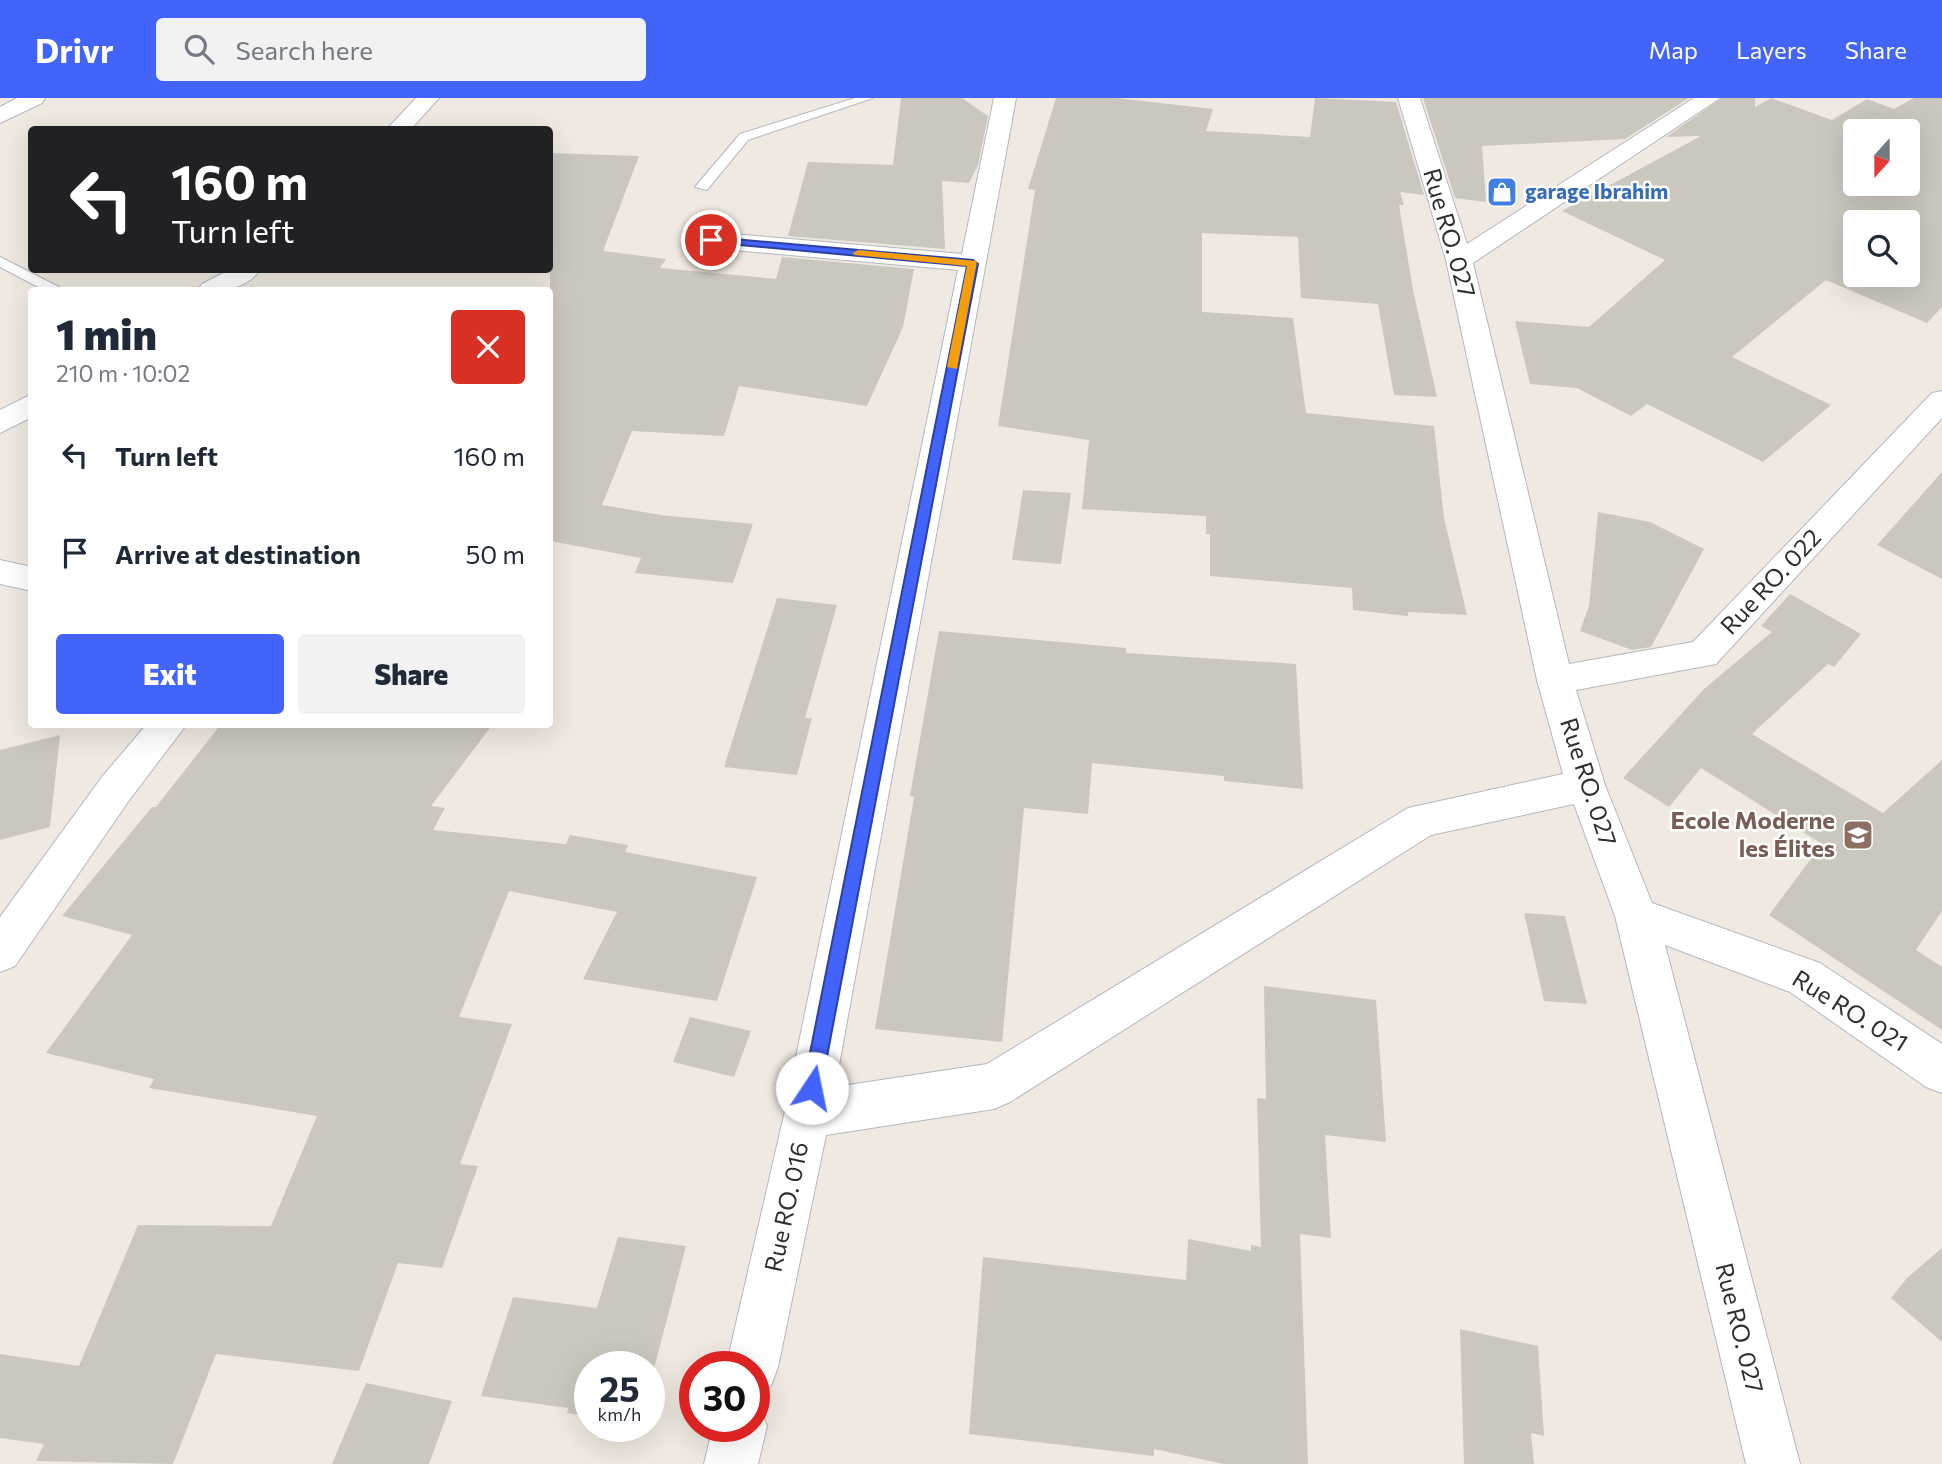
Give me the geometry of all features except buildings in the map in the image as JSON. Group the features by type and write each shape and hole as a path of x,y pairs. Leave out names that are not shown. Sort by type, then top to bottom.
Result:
{"street":[{"path":"0,116 34,98"},
{"path":"401,126 428,98"},
{"name":"Rue RO. 016","path":"755,1351 807,1115 1005,98"},
{"name":"Rue RO. 027","path":"1409,98 1460,260 1555,680 1586,785 1636,916 1773,1464"},
{"path":"1460,260 1709,98"},
{"path":"711,240 973,264"},
{"path":"216,287 242,273"},
{"name":"Rue RO. 022","path":"1555,680 1703,654 1942,400"},
{"path":"0,423 28,405"},
{"path":"0,572 28,578"},
{"path":"0,952 116,788 166,728"},
{"path":"807,1115 994,1086 1422,820 1586,785"},
{"name":"Rue RO. 021","path":"1636,916 1805,977 1942,1071"},
{"path":"731,1464 736,1442"}],"lane":[{"path":"702,187 744,137 867,98"},
{"path":"0,261 48,287"}],"slow traffic":[{"path":"858,253 973,264 953,367"}],"place":[{"name":"garage Ibrahim","path":"1502,192"},
{"name":"Ecole Moderne les Élites","path":"1858,835"}],"route":[{"path":"711,240 973,264 812,1088"}]}
